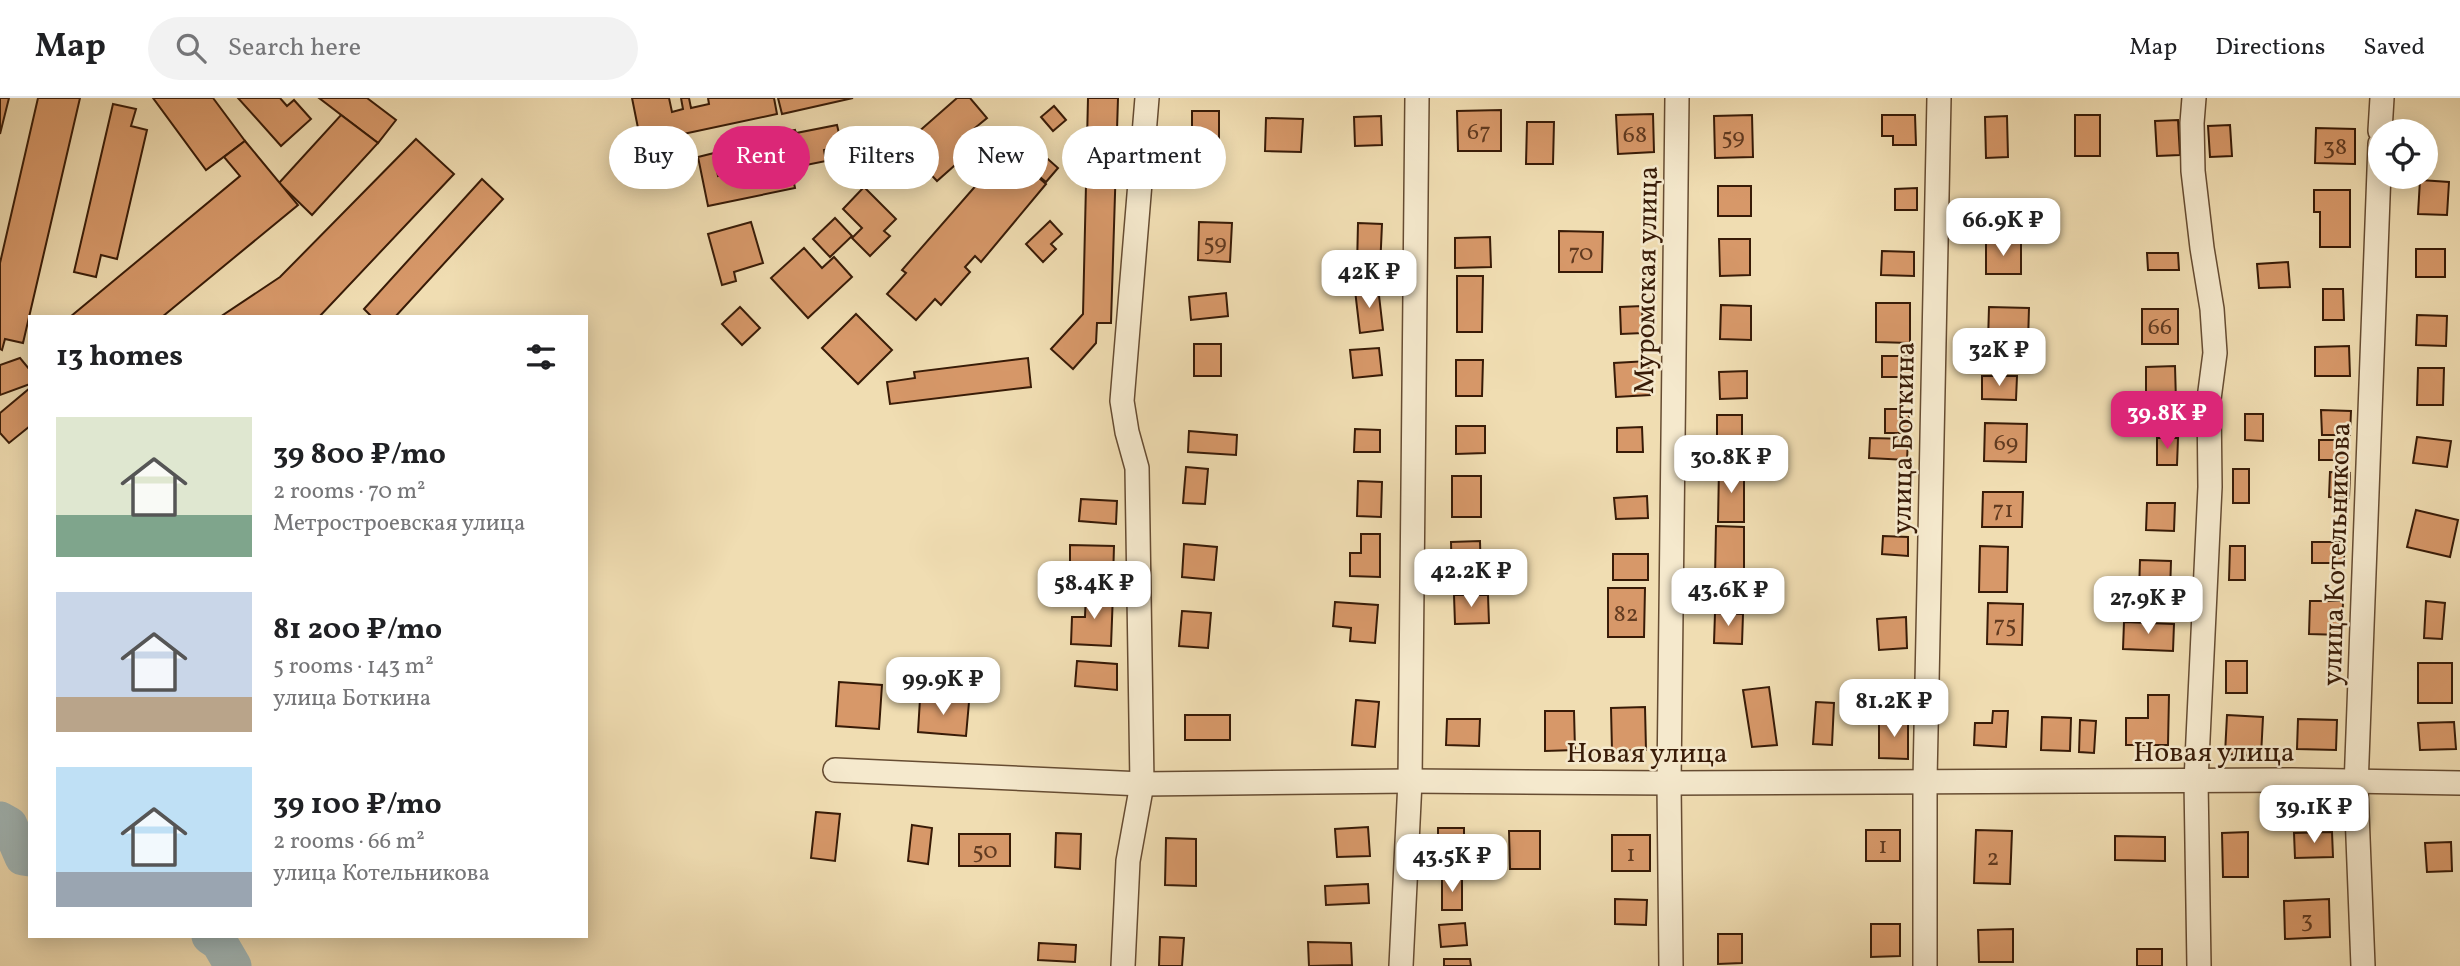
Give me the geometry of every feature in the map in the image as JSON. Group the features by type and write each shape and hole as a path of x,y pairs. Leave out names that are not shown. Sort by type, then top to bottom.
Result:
{"street":[{"path":"1123,966 1128,861 1142,784 1138,468 1127,432 1122,401 1147,98"},
{"path":"1401,966 1410,780 1417,98"},
{"name":"Муромская улица","path":"1671,966 1669,783 1677,98"},
{"name":"улица Боткина","path":"1925,966 1925,780 1939,98"},
{"path":"2194,98 2193,172 2212,309 2215,353 2209,399 2210,487 2196,781 2199,966"},
{"path":"2381,119 2382,98"},
{"name":"улица Котельникова","path":"2363,966 2357,781 2378,189"},
{"name":"Новая улица","path":"835,771 1142,784 1410,780 1669,783 2292,779 2460,783"}],"building":[{"path":"0,98 9,98 0,134"},
{"path":"38,98 80,98 23,343 5,339 2,350 0,263"},
{"path":"153,98 213,98 245,141 206,170"},
{"path":"238,98 280,98 287,106 294,100 311,119 281,146"},
{"path":"319,98 367,98 396,120 378,143"},
{"path":"632,98 669,98 672,112 683,109 681,98 689,98 691,108 709,104 708,98 774,98 777,114 698,131 698,126 638,126"},
{"path":"778,98 853,98 782,114"},
{"path":"957,98 970,98 987,118 977,126 953,126 953,167 939,179 939,126 925,126"},
{"path":"1088,98 1118,98 1117,126 1087,126"},
{"path":"113,104 136,109 131,126 147,130 117,259 101,255 96,277 74,272"},
{"path":"1054,106 1066,120 1053,131 1041,117"},
{"path":"1501,110 1501,151 1458,151 1457,111"},
{"path":"1192,111 1219,111 1219,126 1192,126"},
{"path":"1653,114 1654,152 1618,154 1616,115"},
{"path":"341,115 378,143 312,215 279,183"},
{"path":"1752,115 1753,157 1715,158 1714,116"},
{"path":"1882,115 1915,115 1916,145 1893,145 1893,136 1882,136"},
{"path":"2075,115 2100,115 2100,156 2075,156"},
{"path":"1381,116 1382,145 1355,146 1354,117"},
{"path":"2007,116 2008,157 1986,158 1985,117"},
{"path":"1266,118 1303,119 1301,152 1265,151"},
{"path":"2178,120 2180,155 2157,156 2155,121"},
{"path":"1527,122 1554,122 1553,164 1526,164"},
{"path":"2230,125 2232,156 2210,157 2208,126"},
{"path":"824,128 824,161 810,164 810,130"},
{"path":"2316,128 2355,129 2355,164 2315,163"},
{"path":"416,139 454,174 321,315 223,315 280,277"},
{"path":"245,141 298,205 164,315 72,315 240,176 224,157"},
{"path":"712,154 712,189 790,189 708,206 698,157"},
{"path":"1048,159 1058,168 1048,180"},
{"path":"482,179 503,199 397,315 370,315 364,309"},
{"path":"2438,181 2449,182 2447,215 2418,214 2419,189 2438,189"},
{"path":"1718,186 1751,186 1751,216 1718,216"},
{"path":"1917,188 1917,210 1895,210 1895,189"},
{"path":"862,189 866,189 896,219 884,231 890,236 870,256 852,238 862,228 843,209"},
{"path":"973,189 1042,189 981,262 975,256 965,267 970,272 941,305 935,299 916,320 887,294 906,273 902,270"},
{"path":"1086,189 1115,189 1111,323 1097,323 1096,343 1073,369 1051,349 1083,314"},
{"path":"2314,190 2350,190 2350,247 2320,247 2320,212 2314,212"},
{"path":"835,218 852,236 830,257 813,239"},
{"path":"1050,221 1062,234 1051,244 1056,249 1043,262 1026,244"},
{"path":"751,222 763,263 734,272 736,281 722,285 708,234"},
{"path":"1199,222 1232,223 1230,262 1198,260"},
{"path":"1358,223 1382,224 1380,269 1357,268"},
{"path":"1559,231 1603,232 1602,272 1559,272"},
{"path":"1490,237 1491,267 1455,268 1455,238"},
{"path":"1719,239 1750,239 1750,275 1720,276"},
{"path":"1986,241 2021,241 2021,274 1986,274"},
{"path":"804,248 822,268 834,257 852,277 808,318 771,278"},
{"path":"2416,249 2445,249 2445,277 2416,277"},
{"path":"1882,251 1914,252 1914,276 1881,275"},
{"path":"2147,253 2178,253 2179,270 2148,270"},
{"path":"2288,262 2290,287 2259,288 2257,264"},
{"path":"1457,276 1483,276 1482,332 1457,332"},
{"path":"1378,287 1383,330 1360,333 1355,290"},
{"path":"2323,289 2343,289 2344,320 2323,320"},
{"path":"1226,293 1228,316 1191,320 1189,297"},
{"path":"1876,303 1910,303 1910,343 1876,342"},
{"path":"1721,305 1751,306 1751,340 1720,339"},
{"path":"1642,306 1643,333 1621,334 1620,307"},
{"path":"740,307 760,328 742,345 722,324"},
{"path":"1989,307 2029,308 2028,342 1988,342"},
{"path":"2142,309 2178,309 2178,344 2142,344"},
{"path":"856,314 892,350 858,384 822,348"},
{"path":"2417,315 2447,316 2446,346 2416,345"},
{"path":"1194,344 1221,344 1221,376 1194,376"},
{"path":"2349,346 2350,376 2315,376 2315,347"},
{"path":"1379,348 1382,375 1353,378 1350,350"},
{"path":"1882,356 1912,356 1912,377 1882,377"},
{"path":"20,358 28,368 28,385 0,395 0,365"},
{"path":"1028,358 1031,387 890,404 887,382 915,378 914,372"},
{"path":"1456,360 1483,360 1482,396 1456,396"},
{"path":"1648,361 1650,395 1616,397 1614,363"},
{"path":"2175,366 2176,402 2146,403 2146,367"},
{"path":"2418,368 2444,368 2443,405 2417,405"},
{"path":"1747,371 1747,398 1720,399 1719,372"},
{"path":"1982,376 2017,376 2016,400 1982,399"},
{"path":"28,390 28,428 9,443 0,433 0,413"},
{"path":"1885,409 1909,409 1909,433 1885,433"},
{"path":"2321,410 2351,411 2350,435 2322,435"},
{"path":"2245,414 2263,414 2263,441 2245,440"},
{"path":"1717,415 1742,415 1742,449 1752,449 1752,460 1717,460"},
{"path":"1985,423 2027,424 2026,462 1984,461"},
{"path":"1456,426 1485,426 1485,453 1456,454"},
{"path":"1642,427 1643,452 1617,452 1617,428"},
{"path":"1355,429 1380,430 1380,452 1354,452"},
{"path":"1189,431 1237,435 1236,455 1188,452"},
{"path":"2417,437 2451,441 2447,467 2413,463"},
{"path":"1870,438 1908,439 1907,460 1869,458"},
{"path":"2157,438 2178,438 2177,465 2157,465"},
{"path":"2319,440 2348,440 2348,460 2319,460"},
{"path":"1186,467 1208,469 1205,504 1183,503"},
{"path":"1719,468 1744,468 1744,522 1718,522"},
{"path":"2233,469 2249,469 2249,503 2233,503"},
{"path":"2330,472 2350,473 2349,498 2329,497"},
{"path":"1452,476 1481,476 1481,517 1452,517"},
{"path":"1358,481 1382,482 1381,517 1357,516"},
{"path":"1983,492 2023,492 2022,527 1982,527"},
{"path":"1647,496 1648,518 1616,519 1614,498"},
{"path":"1081,499 1117,501 1116,524 1079,521"},
{"path":"2147,503 2175,503 2174,531 2146,530"},
{"path":"2416,510 2458,520 2450,557 2407,547"},
{"path":"1716,526 1744,527 1744,579 1715,578"},
{"path":"1361,534 1380,534 1380,577 1350,576 1350,553 1361,553"},
{"path":"1883,536 1908,537 1908,556 1882,554"},
{"path":"1480,541 1481,580 1452,581 1451,542"},
{"path":"2312,542 2344,542 2344,563 2312,563"},
{"path":"1184,544 1217,547 1214,580 1182,577"},
{"path":"1070,545 1114,546 1113,580 1070,579"},
{"path":"1980,546 2008,547 2007,592 1979,592"},
{"path":"2230,546 2245,546 2245,580 2229,580"},
{"path":"1613,554 1648,554 1648,580 1613,580"},
{"path":"2140,560 2171,561 2170,593 2139,592"},
{"path":"1608,588 1645,588 1644,637 1608,637"},
{"path":"1086,592 1113,593 1111,646 1071,644 1072,617 1085,617"},
{"path":"1454,595 1488,595 1489,623 1455,624"},
{"path":"2310,601 2343,601 2342,635 2309,634"},
{"path":"2426,601 2445,603 2442,639 2424,638"},
{"path":"1335,602 1378,605 1375,643 1350,641 1351,628 1333,626"},
{"path":"1988,603 2023,604 2022,645 1987,644"},
{"path":"1182,611 1211,613 1208,648 1179,646"},
{"path":"1715,613 1743,614 1742,644 1714,643"},
{"path":"1906,617 1907,648 1879,650 1877,619"},
{"path":"2124,622 2174,624 2173,651 2123,649"},
{"path":"1077,661 1117,664 1117,690 1075,686"},
{"path":"2226,661 2247,661 2247,693 2226,693"},
{"path":"2418,663 2452,663 2452,703 2418,703"},
{"path":"839,682 882,685 879,729 836,726"},
{"path":"1769,687 1777,745 1752,747 1743,690"},
{"path":"2148,695 2169,695 2168,745 2126,745 2126,718 2148,718"},
{"path":"920,699 969,702 966,736 918,732"},
{"path":"1356,700 1379,702 1375,747 1352,745"},
{"path":"1816,702 1834,703 1832,745 1813,744"},
{"path":"1645,707 1646,750 1612,751 1611,708"},
{"path":"1545,711 1574,711 1575,750 1545,751"},
{"path":"1993,711 2008,711 2006,747 1974,745 1975,723 1992,723"},
{"path":"1185,715 1230,715 1230,740 1185,740"},
{"path":"2227,715 2263,717 2261,756 2225,754"},
{"path":"2042,717 2071,718 2070,751 2041,750"},
{"path":"1447,719 1480,719 1479,746 1446,745"},
{"path":"1879,719 1908,719 1908,759 1879,758"},
{"path":"2298,719 2337,720 2336,750 2297,749"},
{"path":"2080,720 2096,721 2094,753 2079,752"},
{"path":"2454,722 2456,749 2420,750 2418,723"},
{"path":"816,812 840,814 835,861 811,858"},
{"path":"912,825 932,828 928,864 908,861"},
{"path":"1368,827 1370,856 1337,857 1335,829"},
{"path":"1438,828 1464,828 1464,860 1438,860"},
{"path":"1866,830 1900,830 1900,861 1866,861"},
{"path":"1976,830 2012,831 2010,884 1974,883"},
{"path":"1509,831 1540,831 1540,869 1510,869"},
{"path":"2248,832 2248,877 2223,877 2222,833"},
{"path":"2332,832 2333,857 2295,858 2294,833"},
{"path":"1056,833 1081,834 1080,869 1055,867"},
{"path":"959,834 1010,834 1010,866 959,866"},
{"path":"1612,835 1650,835 1650,871 1612,871"},
{"path":"2115,836 2165,837 2165,861 2115,860"},
{"path":"1166,838 1196,839 1196,886 1165,885"},
{"path":"2451,842 2452,871 2427,872 2425,843"},
{"path":"1442,879 1462,879 1462,910 1442,910"},
{"path":"1368,884 1369,903 1326,905 1325,886"},
{"path":"1615,899 1647,900 1646,925 1615,924"},
{"path":"2329,899 2330,937 2285,939 2284,901"},
{"path":"1465,923 1467,945 1441,947 1439,925"},
{"path":"1871,924 1900,924 1900,956 1871,957"},
{"path":"2013,929 2013,962 1979,962 1978,930"},
{"path":"1718,934 1742,934 1742,963 1718,964"},
{"path":"1160,937 1184,938 1182,966 1159,966"},
{"path":"1308,942 1351,943 1352,965 1309,966"},
{"path":"1039,943 1076,945 1075,962 1038,960"},
{"path":"2137,949 2162,949 2162,966 2137,966"},
{"path":"1444,959 1470,959 1471,966 1444,966"}],"waterway":[{"path":"0,820 9,825 23,857 28,858"},
{"path":"213,938 219,942 233,966"}]}
